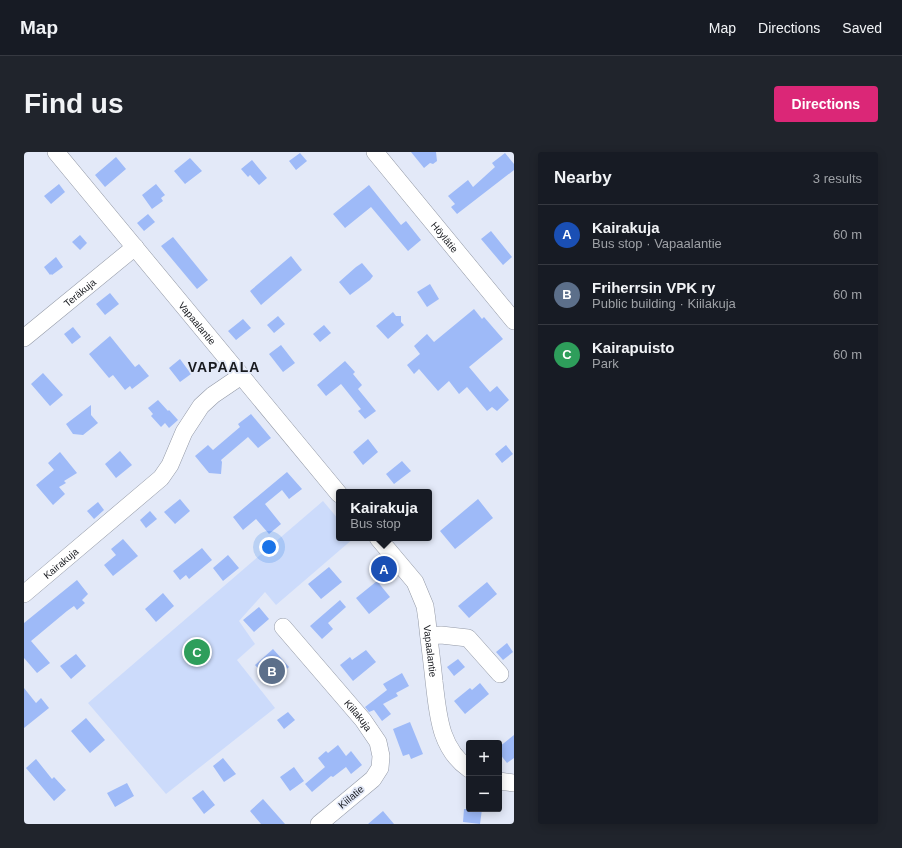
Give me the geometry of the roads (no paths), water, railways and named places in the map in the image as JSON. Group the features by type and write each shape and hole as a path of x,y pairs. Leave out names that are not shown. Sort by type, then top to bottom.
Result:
{"street":[{"name":"Höylätie","path":"375,152 514,321"},
{"name":"Vapaalantie","path":"66,155 135,247 336,490"},
{"name":"Teräkuja","path":"24,338 135,247"},
{"name":"Kairakuja","path":"24,594 161,478 170,466 184,432 201,406 213,395 241,376"},
{"name":"Vapaalantie","path":"381,541 416,582 424,606 440,725 448,745 458,760 466,766"},
{"name":"Kiilakuja","path":"283,627 363,720 378,742 380,768"},
{"path":"429,636 441,635 468,638 500,674"},
{"name":"Kiilatie","path":"319,824 373,779 380,768"},
{"path":"502,781 514,783"}],"place":[{"name":"Kairakuja","path":"384,569"},
{"name":"Kairapuisto","path":"197,652"},
{"name":"Friherrsin VPK ry","path":"272,671"}],"district":[{"name":"VAPAALA","path":"224,367"}]}
